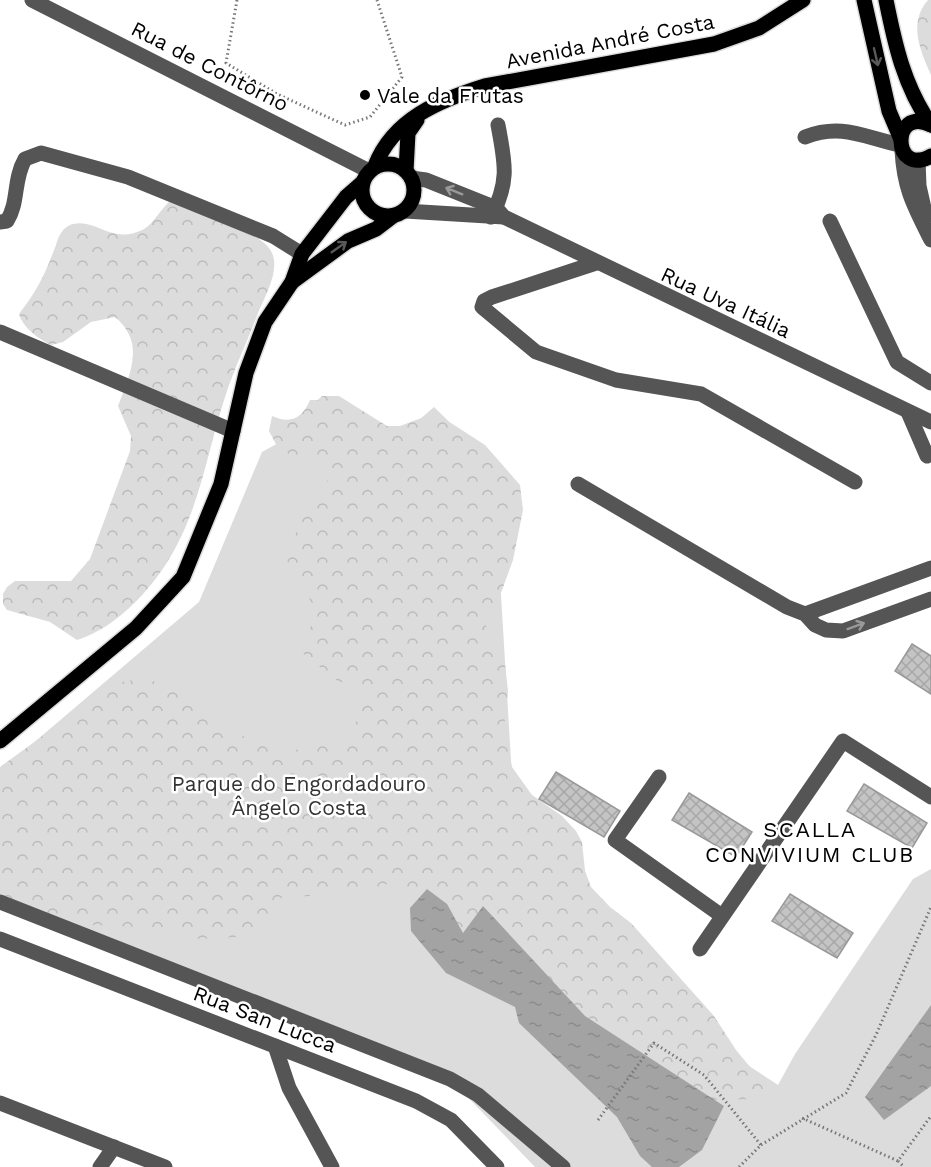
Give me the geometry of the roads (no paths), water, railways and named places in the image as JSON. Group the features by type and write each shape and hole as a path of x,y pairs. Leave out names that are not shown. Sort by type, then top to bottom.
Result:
{"main road":[{"name":"Avenida André Costa","path":"0,741 136,628 183,577 221,484 246,373 265,322 292,282 302,254 346,197 369,173 380,152 405,123 448,98 485,87 714,44 759,28 803,0"},
{"path":"864,0 889,111 901,144 912,159 928,157"},
{"path":"886,0 899,62 915,103 931,125"},
{"path":"409,174 397,165 386,163 369,173 361,196 368,208 380,216 399,213 414,196 409,174 408,133 421,113"},
{"path":"901,144 907,126 912,123 931,125"},
{"name":"Avenida André Costa","path":"292,282 348,241 376,229 399,213"}],"street":[{"name":"Rua de Contôrno","path":"32,0 369,173"},
{"path":"497,214 503,194 506,169 498,125"},
{"path":"805,137 825,130 841,129 901,144 903,174 916,216 928,235"},
{"path":"0,222 7,221 13,211 17,174 25,159 41,153 128,177 273,236 302,254"},
{"path":"928,157 919,186 926,214 928,235"},
{"name":"Rua Uva Itália","path":"409,174 426,180 931,422"},
{"name":"Rua Uva Itália","path":"399,213 497,214"},
{"path":"830,221 897,362 931,383"},
{"path":"596,263 492,297 484,301 482,307 536,352 616,380 701,394 855,482"},
{"path":"0,332 233,431"},
{"path":"908,412 930,458"},
{"path":"578,484 787,607 805,614 815,625 826,630 843,631 931,599"},
{"path":"805,614 931,568"},
{"path":"700,949 843,741 931,797"},
{"path":"659,777 615,840 722,916"},
{"path":"0,902 450,1079 478,1095 563,1167"},
{"name":"Rua San Lucca","path":"0,939 417,1101 452,1120 497,1167"},
{"path":"275,1046 290,1088 332,1167"},
{"path":"0,1103 165,1167"},
{"path":"100,1167 114,1147"}],"water":[{"path":"427,889 447,904 463,933 483,906 585,1016 724,1106 702,1150 679,1167 652,1167 640,1156 617,1117 519,1023 515,1007 446,973 411,931 410,908"},
{"path":"931,1005 931,1086 884,1120 865,1097"}],"place":[{"name":"Vale da Frutas","path":"365,95"}],"district":[{"name":"SCALLA CONVIVIUM CLUB","path":"810,842"}],"park label":[{"name":"Parque do Engordadouro Ângelo Costa","path":"299,795"}]}
